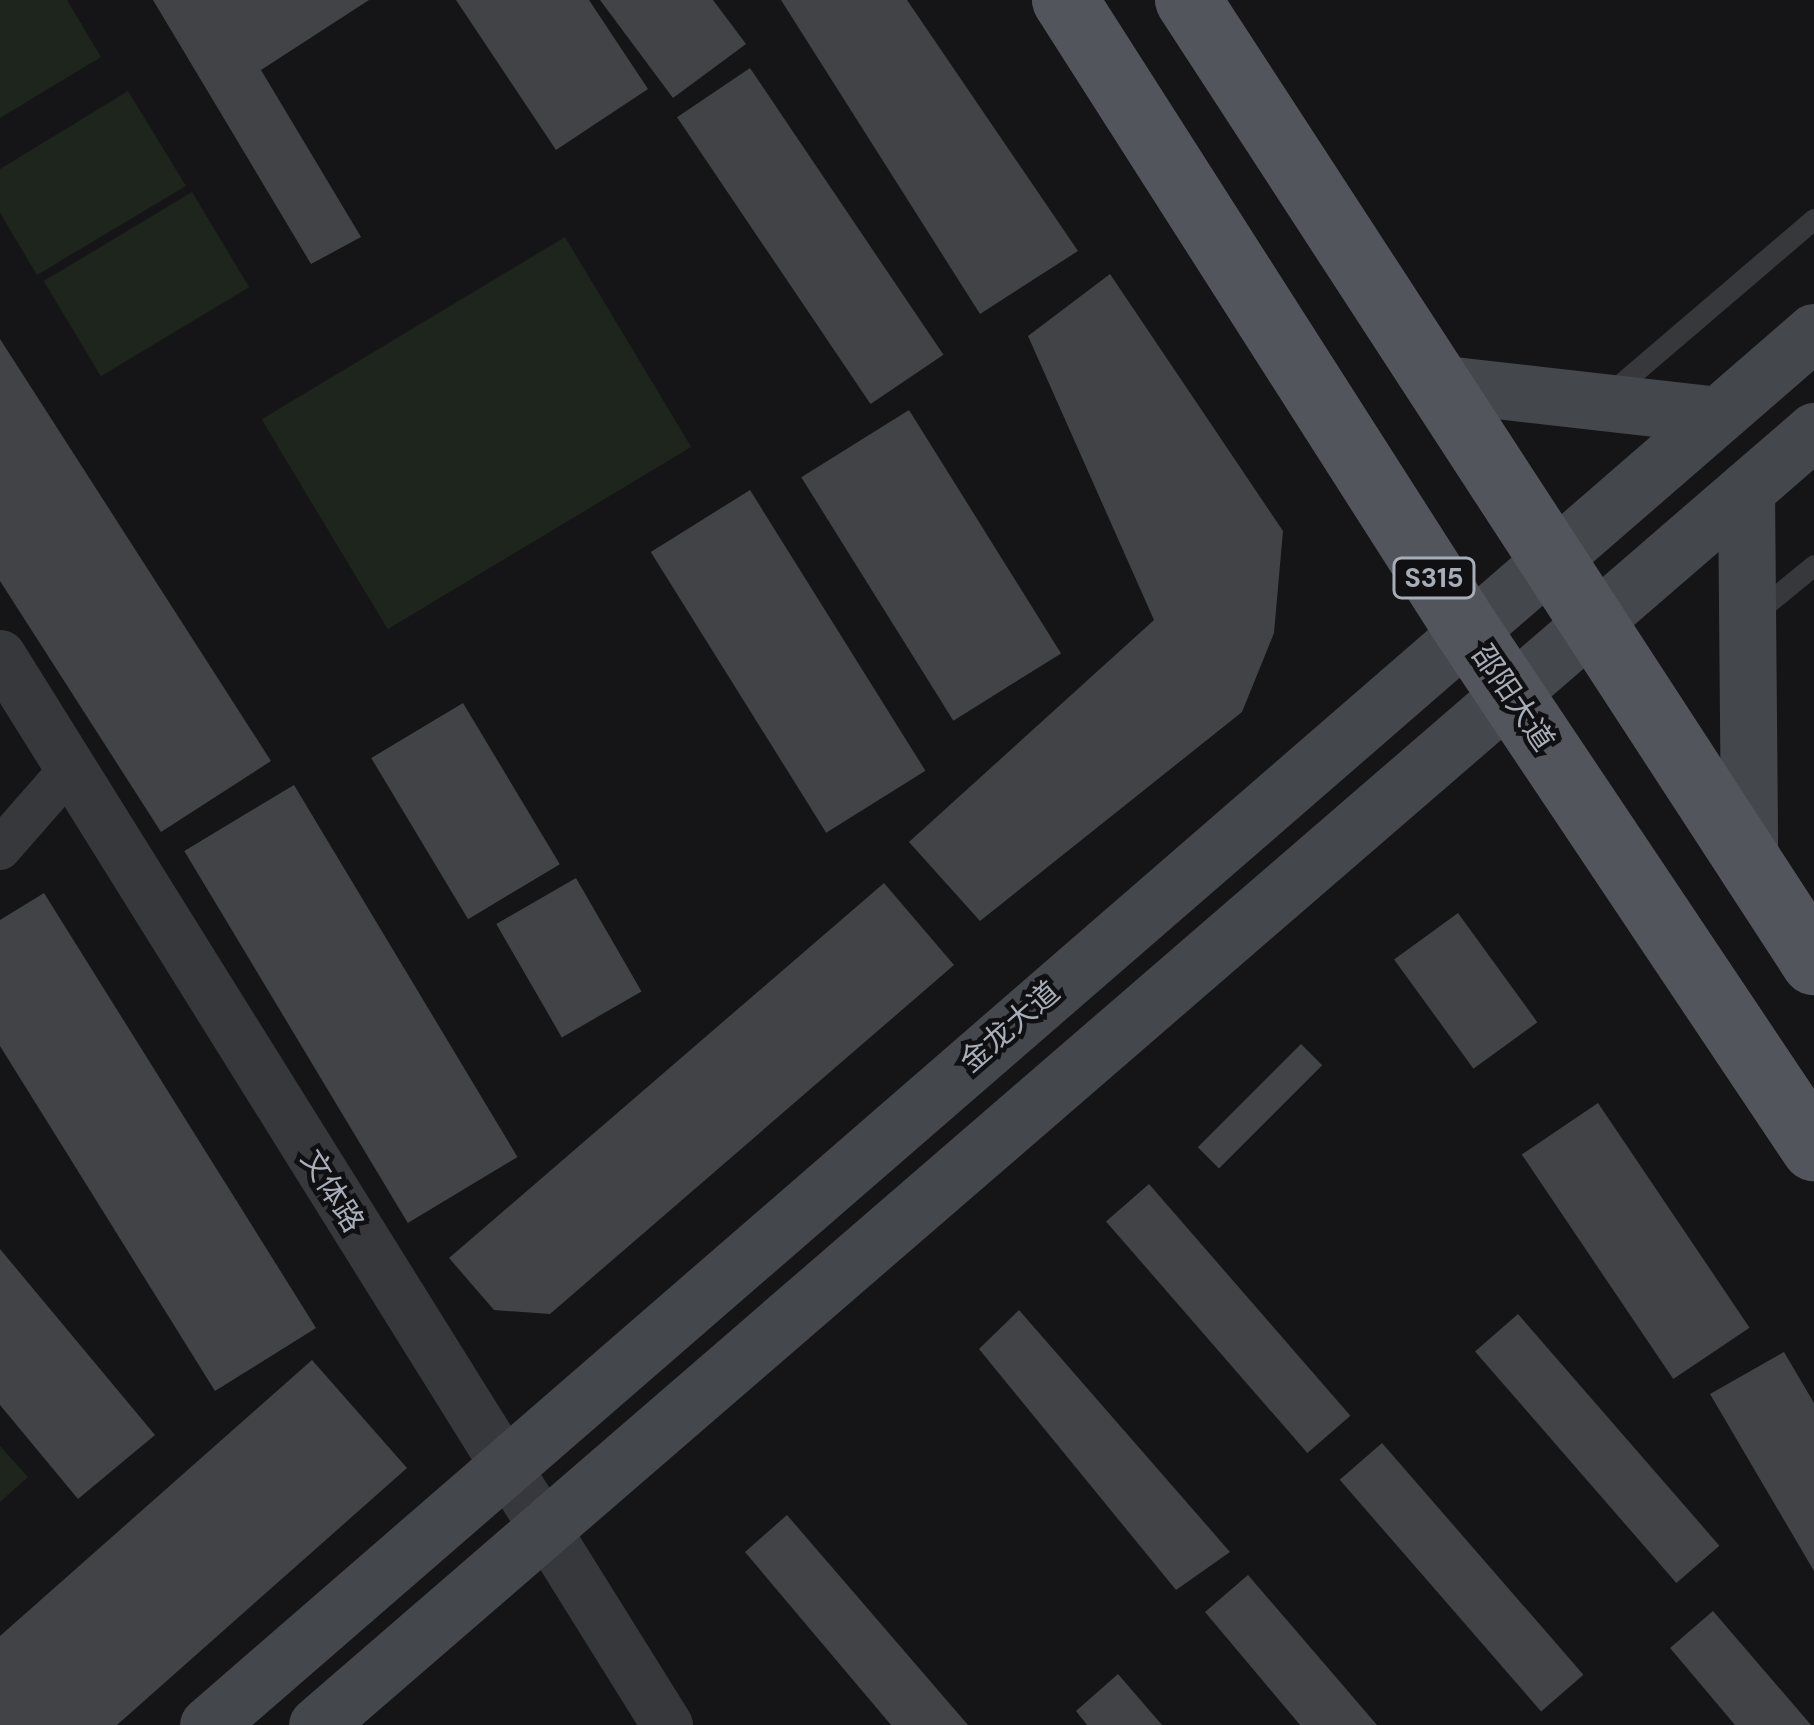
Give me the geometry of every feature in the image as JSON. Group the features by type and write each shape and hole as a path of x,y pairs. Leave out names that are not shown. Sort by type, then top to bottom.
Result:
{"main road":[{"name":"邵阳大道","path":"1065,0 1466,628 1814,1148"},
{"path":"1188,0 1591,628 1814,962"},
{"name":"金龙大道","path":"208,1725 1466,628 1814,332"},
{"path":"1436,383 1716,415"},
{"path":"317,1725 1814,431"},
{"path":"1746,490 1749,866"}],"street":[{"name":"文体路","path":"0,655 667,1725"},
{"path":"0,849 70,768"}],"lane":[{"path":"1600,402 1814,219"},
{"path":"1750,618 1814,565"}],"shaded area":[{"path":"0,0 67,0 101,57 0,118"},
{"path":"128,91 186,186 37,275 0,213 0,169"},
{"path":"192,192 249,287 101,376 44,281"},
{"path":"565,237 691,447 388,629 262,419"},
{"path":"0,1446 28,1477 0,1502"}],"building":[{"path":"153,0 369,0 261,70 361,237 311,264"},
{"path":"456,0 589,0 648,89 556,150"},
{"path":"600,0 713,0 746,44 673,98"},
{"path":"781,0 907,0 1078,251 980,314"},
{"path":"750,68 943,355 871,404 677,117"},
{"path":"1110,274 1283,531 1274,633 1242,712 980,921 909,842 1154,620 1028,336"},
{"path":"0,339 271,761 161,832 0,581"},
{"path":"909,410 1061,653 953,721 801,477"},
{"path":"750,490 925,771 826,833 651,552"},
{"path":"463,703 560,864 468,919 371,758"},
{"path":"294,785 518,1157 408,1223 184,851"},
{"path":"576,878 642,991 562,1037 496,924"},
{"path":"884,883 954,965 550,1314 494,1310 449,1258"},
{"path":"44,893 316,1328 215,1391 0,1046 0,920"},
{"path":"1458,913 1537,1022 1473,1069 1394,959"},
{"path":"1301,1044 1322,1065 1219,1168 1198,1147"},
{"path":"1598,1103 1750,1328 1673,1379 1522,1154"},
{"path":"1149,1184 1350,1416 1307,1453 1106,1221"},
{"path":"0,1249 155,1435 78,1499 0,1405"},
{"path":"1019,1310 1230,1552 1176,1590 979,1349"},
{"path":"1518,1314 1719,1546 1676,1583 1475,1351"},
{"path":"1784,1352 1814,1403 1814,1571 1710,1394"},
{"path":"312,1360 407,1468 117,1725 0,1725 0,1636"},
{"path":"1382,1443 1583,1675 1541,1711 1340,1480"},
{"path":"787,1515 968,1725 891,1725 745,1552"},
{"path":"1248,1575 1377,1725 1300,1725 1205,1612"},
{"path":"1713,1611 1811,1725 1735,1725 1670,1648"},
{"path":"1118,1674 1162,1725 1087,1725 1076,1711"}]}
